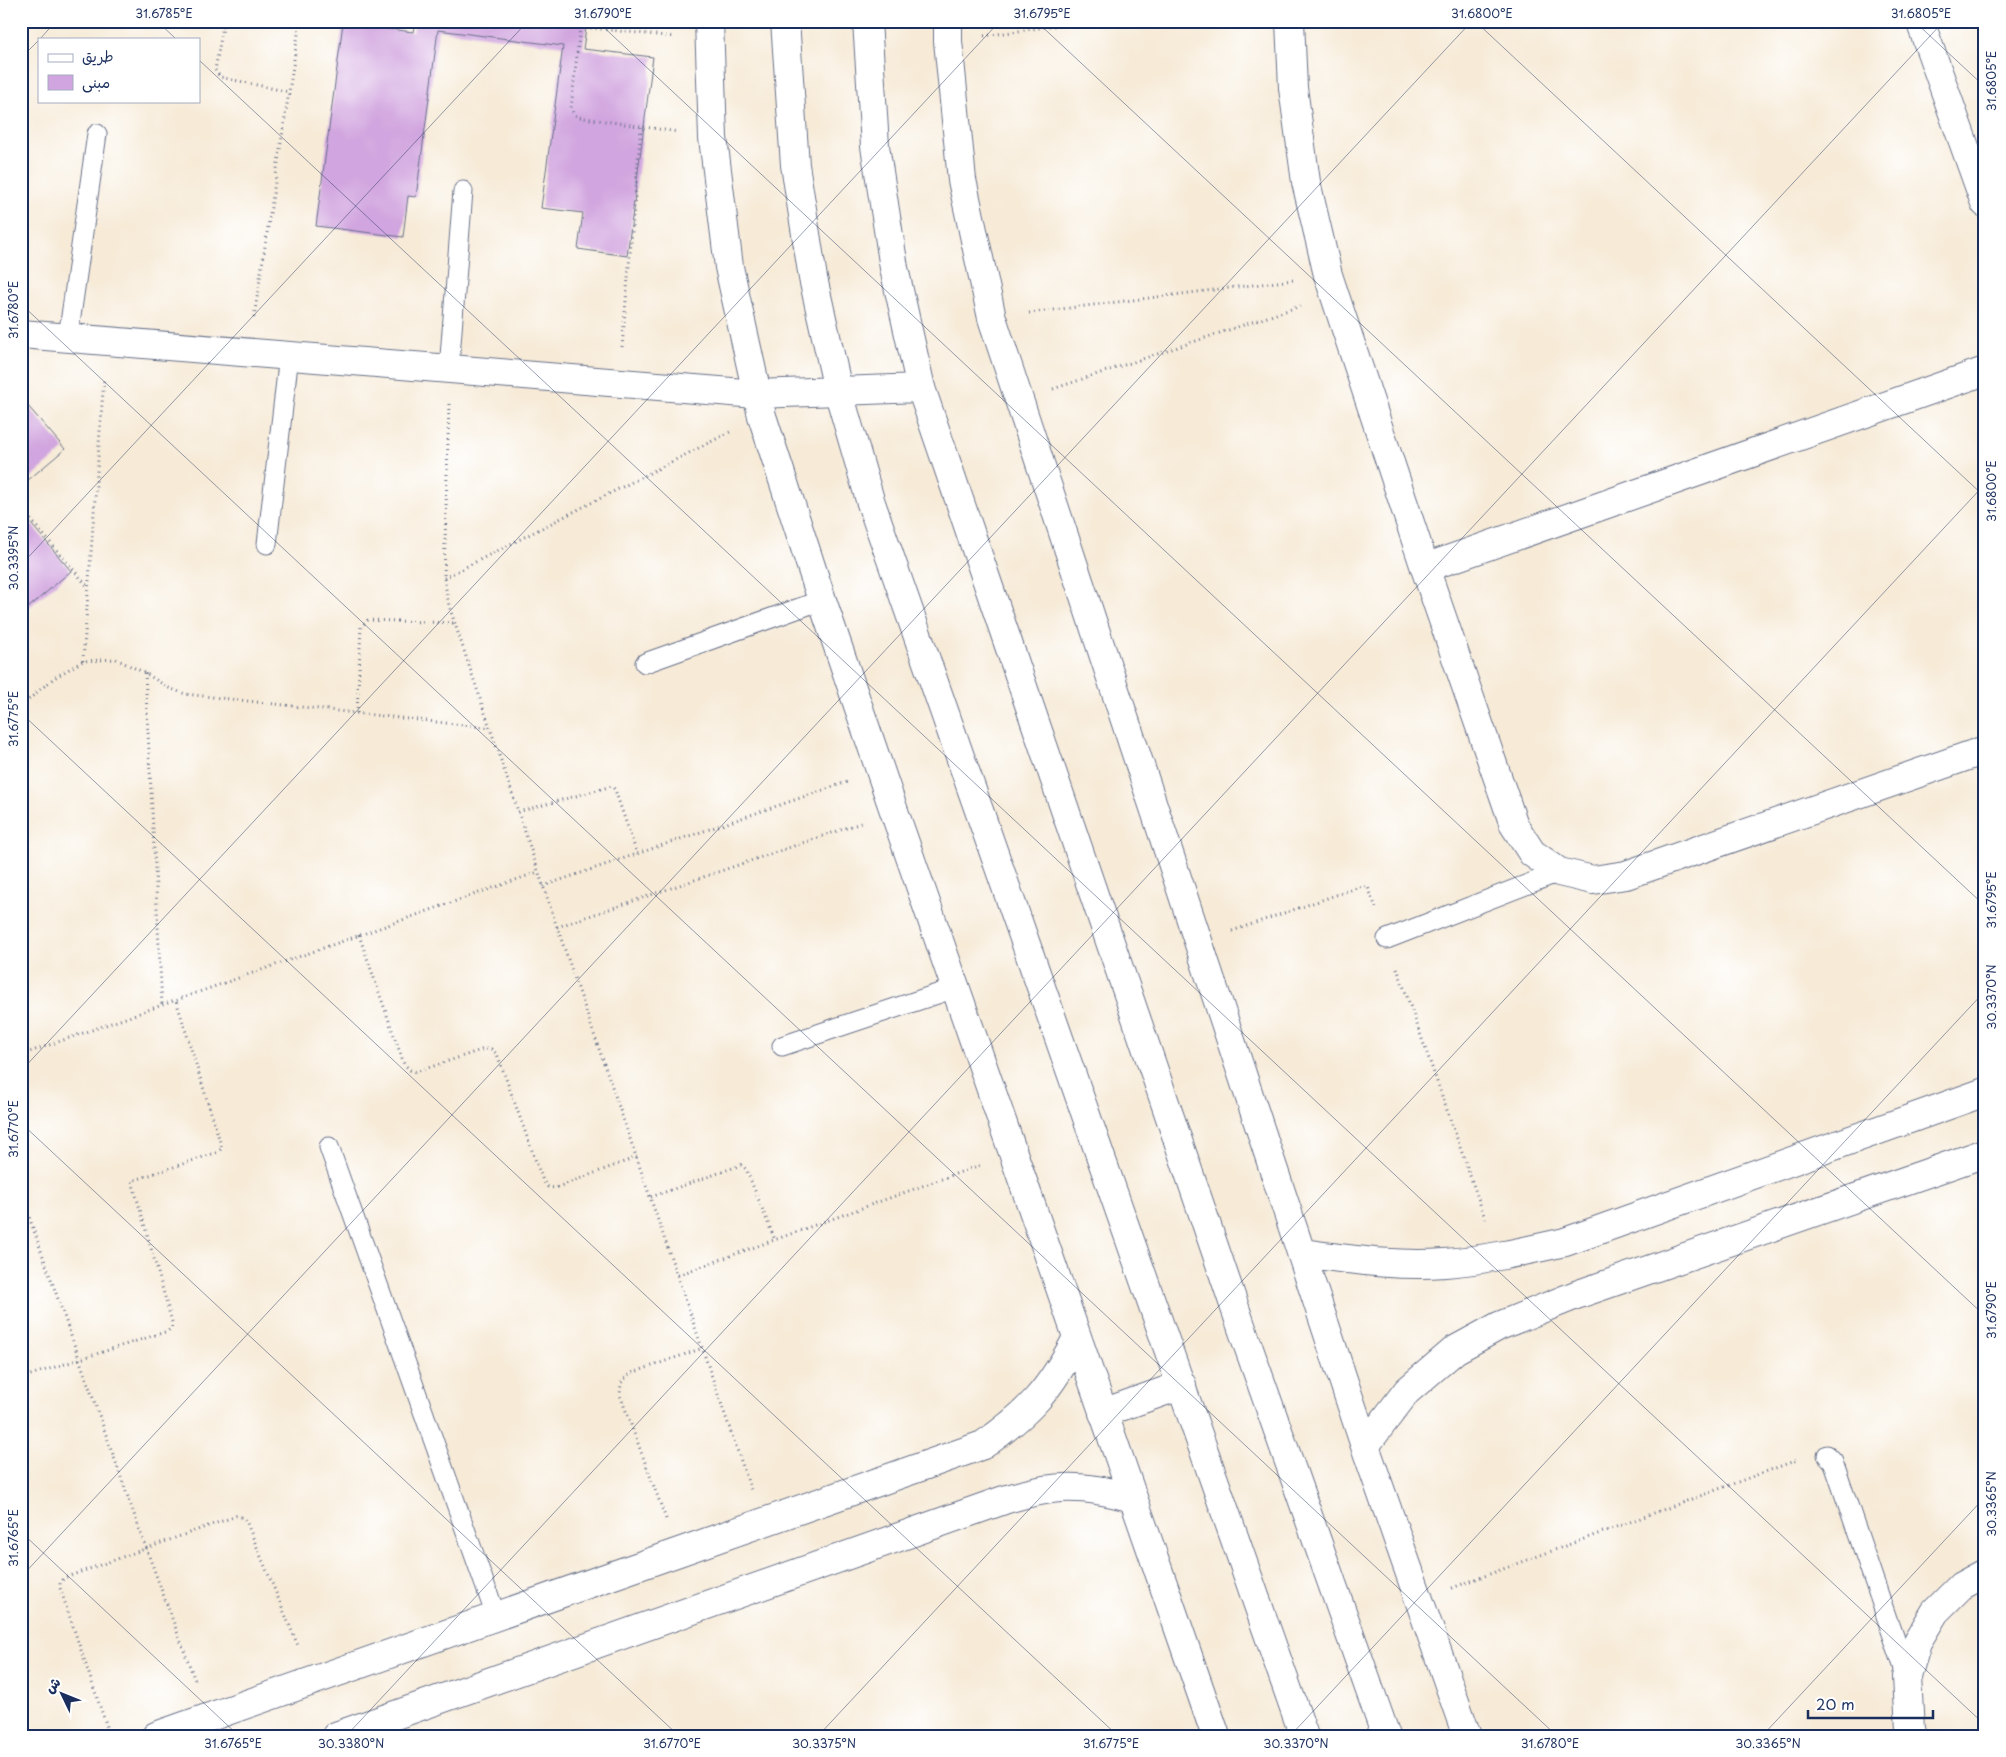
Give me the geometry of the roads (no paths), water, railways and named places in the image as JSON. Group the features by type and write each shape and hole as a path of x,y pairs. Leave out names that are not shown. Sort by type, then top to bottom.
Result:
{"street":[{"path":"785,21 795,165 813,278 838,390 873,509 1304,1736"},
{"path":"867,21 875,146 894,268 922,388 1244,1333 1386,1736"},
{"path":"1290,21 1293,88 1306,182 1331,285 1425,568 1514,825 1532,853 1560,872 1593,880 1626,875 1985,750"},
{"path":"1920,21 1985,203"},
{"path":"708,31 713,138 729,267 759,405 880,771 1216,1736"},
{"path":"948,31 962,180 992,318 1300,1254 1467,1736"},
{"path":"21,334 619,383 759,405 838,390 922,388"},
{"path":"1425,568 1985,371"},
{"path":"1300,1254 1387,1263 1443,1264 1499,1258 1565,1242 1985,1092"},
{"path":"1365,1446 1408,1391 1455,1350 1499,1326 1576,1295 1985,1153"},
{"path":"156,1736 983,1445 1012,1425 1039,1399 1060,1370 1077,1338"},
{"path":"1103,1412 1182,1385"},
{"path":"336,1736 1035,1490 1069,1487 1101,1490 1133,1498"},
{"path":"1912,1736 1907,1677 1917,1642 1935,1612 1961,1586 1985,1574"}],"lane":[{"path":"68,338 97,134"},
{"path":"449,369 463,191"},
{"path":"267,544 289,355"},
{"path":"645,663 822,600"},
{"path":"1387,939 1560,872"},
{"path":"782,1046 955,988"},
{"path":"330,1146 496,1616"},
{"path":"1827,1455 1833,1462 1907,1677"}]}
